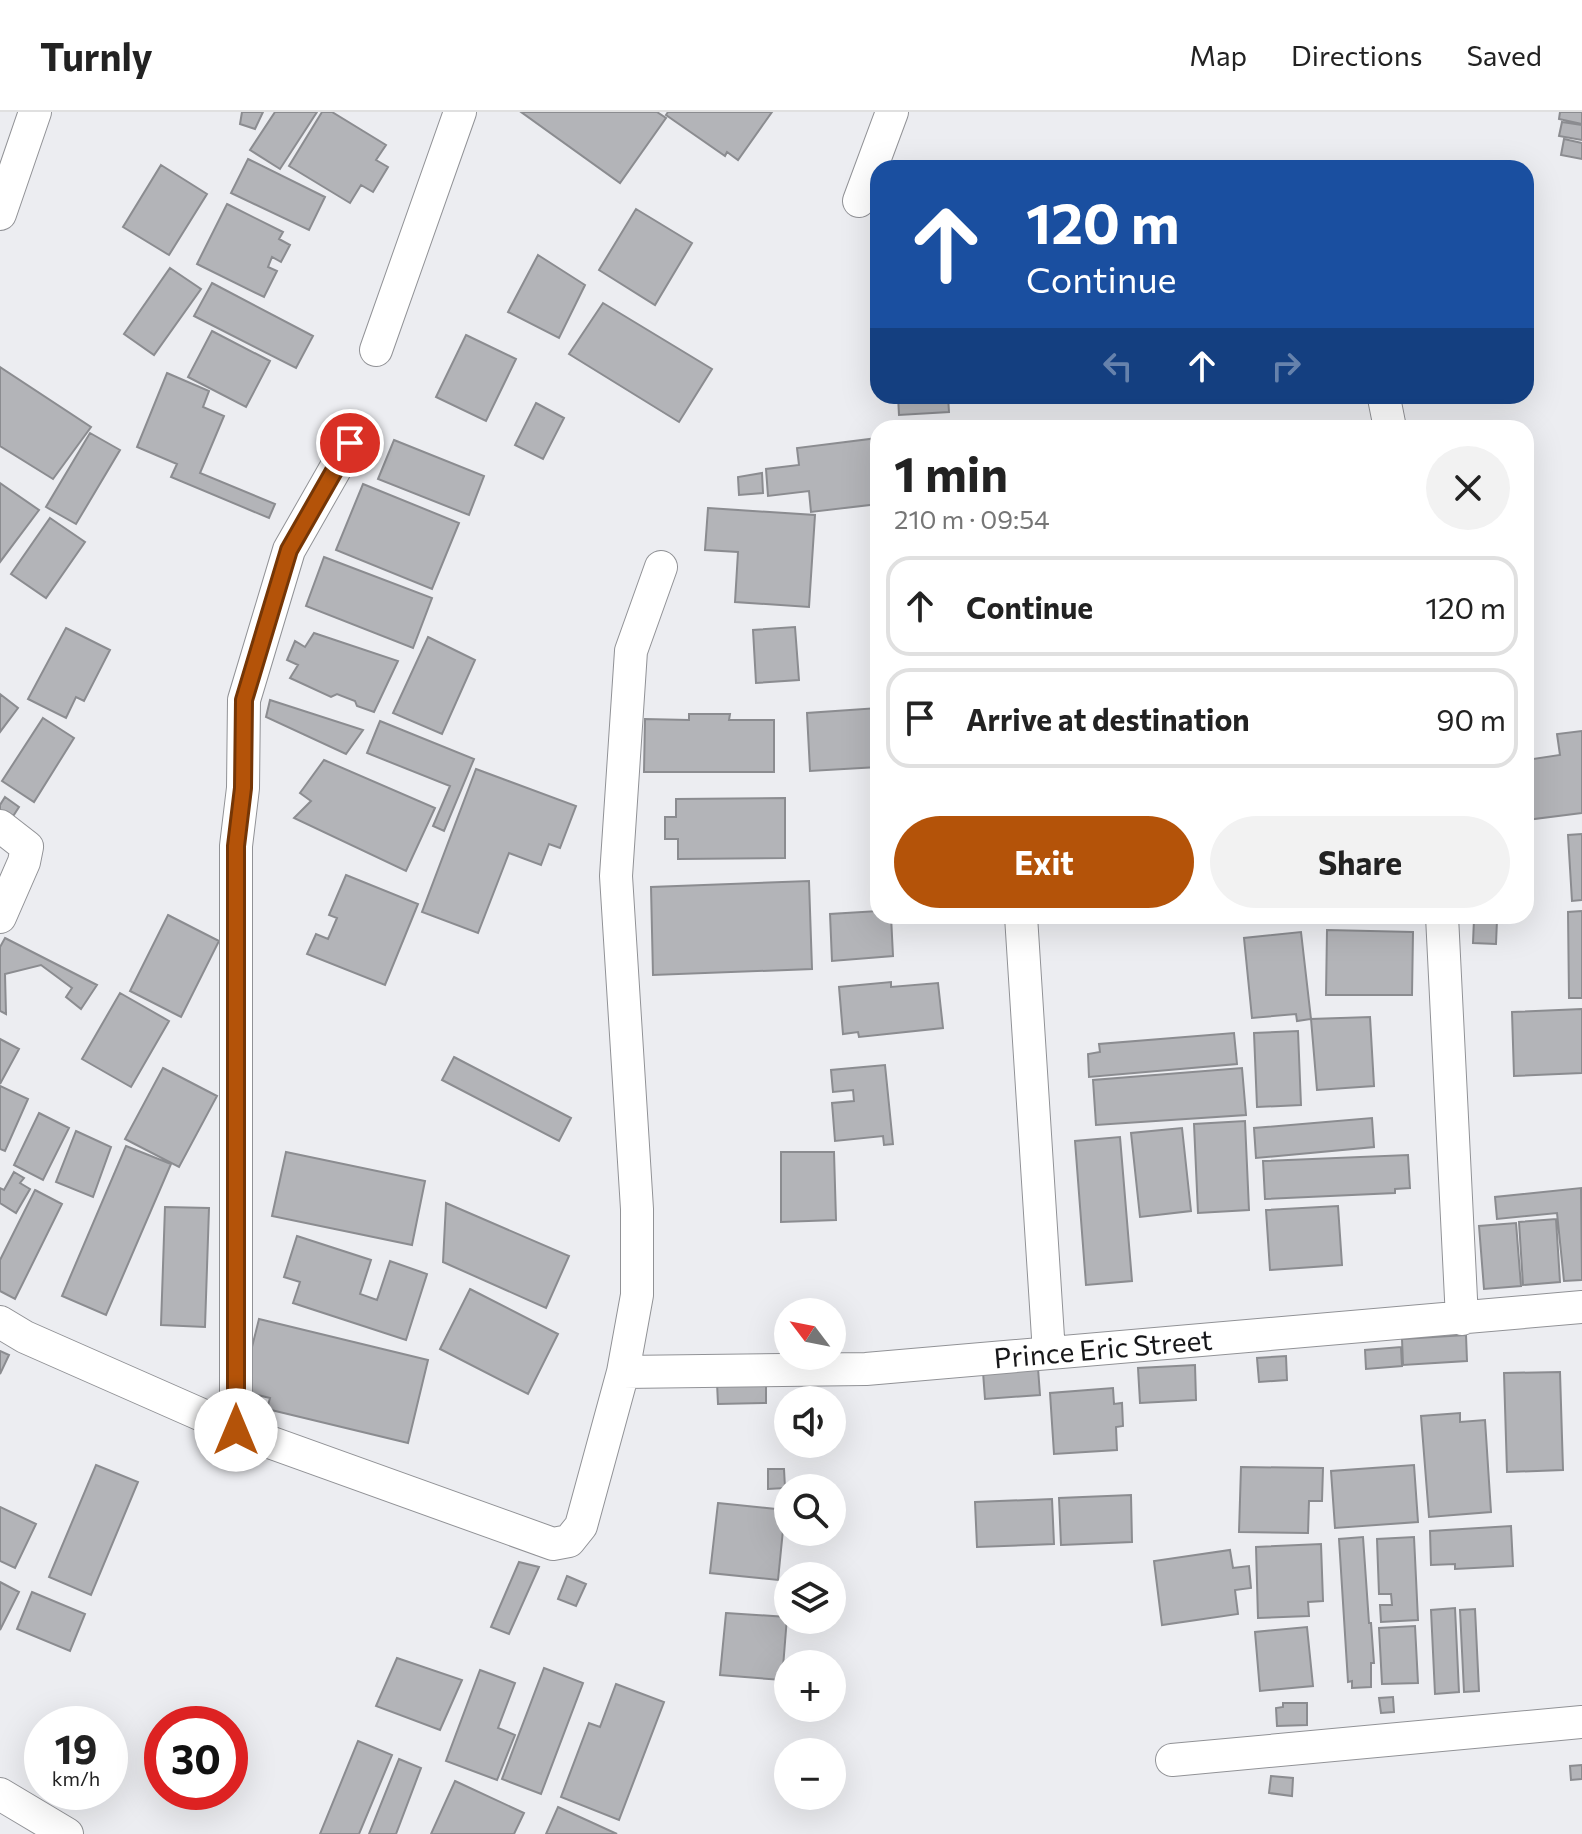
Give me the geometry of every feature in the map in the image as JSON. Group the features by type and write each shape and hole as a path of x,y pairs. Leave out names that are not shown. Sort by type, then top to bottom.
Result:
{"street":[{"path":"0,214 35,112"},
{"path":"376,350 460,112"},
{"path":"874,160 892,112"},
{"path":"859,201 870,171"},
{"path":"236,1430 236,846 243,788 244,700 289,550 350,443"},
{"path":"0,1322 25,1337 236,1430 553,1544 569,1541 581,1526 623,1372 637,1295 637,1209 616,876 631,651 661,567"},
{"path":"0,826 27,847 24,862 0,917"},
{"path":"1022,924 1049,1353"},
{"path":"1442,924 1462,1319"},
{"name":"Prince Eric Street","path":"623,1372 866,1369 1582,1307"},
{"path":"1172,1760 1582,1722"},
{"path":"0,1794 67,1834"}],"building":[{"path":"242,112 263,112 255,129 240,124"},
{"path":"275,112 317,112 280,169 250,150"},
{"path":"322,112 332,112 386,145 376,160 388,167 373,192 361,185 350,203 289,166"},
{"path":"521,112 657,112 666,118 620,183"},
{"path":"668,112 772,112 738,160 727,152 725,156 666,115"},
{"path":"1560,112 1582,112 1582,124 1559,119"},
{"path":"1562,122 1582,125 1582,140 1559,136"},
{"path":"1564,139 1582,143 1582,159 1561,155"},
{"path":"248,159 325,197 309,230 231,193"},
{"path":"161,165 207,194 169,255 123,227"},
{"path":"227,204 283,232 279,239 290,245 281,262 272,257 268,267 277,271 264,297 197,264"},
{"path":"636,209 692,243 655,305 599,270"},
{"path":"538,255 585,285 559,338 508,312"},
{"path":"170,268 201,289 154,355 124,334"},
{"path":"212,283 313,336 296,368 194,316"},
{"path":"603,303 712,369 679,422 569,354"},
{"path":"212,331 270,361 246,407 188,377"},
{"path":"466,335 516,359 486,421 436,397"},
{"path":"0,367 91,427 53,479 0,446"},
{"path":"167,373 209,391 203,407 224,416 200,473 275,504 269,518 171,477 177,464 137,447"},
{"path":"536,403 564,418 543,459 515,445"},
{"path":"898,404 948,404 949,412 899,415"},
{"path":"90,433 120,450 76,524 46,507"},
{"path":"870,439 870,505 811,512 809,491 768,496 766,469 799,465 797,448"},
{"path":"394,440 484,476 469,515 378,479"},
{"path":"762,473 763,493 739,495 738,477"},
{"path":"0,483 39,510 0,562"},
{"path":"363,484 459,523 432,589 336,550"},
{"path":"708,508 815,515 809,607 735,602 738,552 705,550"},
{"path":"50,518 85,542 46,598 11,574"},
{"path":"324,557 432,598 413,648 306,606"},
{"path":"795,627 799,680 756,683 753,630"},
{"path":"66,628 110,650 84,701 76,697 66,718 28,699"},
{"path":"314,633 398,661 374,712 357,706 355,701 337,694 331,697 290,678 298,665 287,660 295,641 305,647"},
{"path":"428,637 475,660 442,734 393,713"},
{"path":"0,694 18,708 0,732"},
{"path":"270,700 363,730 346,754 266,717"},
{"path":"870,709 870,767 810,771 807,713"},
{"path":"689,714 730,714 729,720 774,720 774,772 644,772 645,719 689,720"},
{"path":"43,718 74,738 34,802 2,781"},
{"path":"380,721 474,759 444,831 433,826 450,786 367,753"},
{"path":"1582,731 1582,813 1534,819 1534,759 1560,755 1557,734"},
{"path":"324,760 435,808 406,871 294,818 311,801 300,793"},
{"path":"476,769 576,806 560,848 549,844 541,865 509,853 478,933 422,912"},
{"path":"5,797 19,807 8,824 0,818 0,805"},
{"path":"785,798 785,858 678,859 678,839 665,839 665,817 676,817 676,799"},
{"path":"1582,834 1582,900 1572,901 1568,835"},
{"path":"346,875 418,904 385,985 307,954 316,934 328,939 337,918 329,915"},
{"path":"809,881 812,969 653,975 651,887"},
{"path":"1582,911 1582,998 1569,998 1568,912"},
{"path":"870,912 870,924 891,924 893,956 832,961 830,914"},
{"path":"168,915 219,941 181,1017 130,991"},
{"path":"1474,924 1497,924 1496,944 1473,943"},
{"path":"1327,930 1413,932 1412,995 1326,995"},
{"path":"1301,932 1311,1019 1297,1021 1296,1014 1252,1018 1244,938"},
{"path":"5,938 97,985 81,1009 66,997 72,988 41,965 5,974 6,1014 0,1011 0,947"},
{"path":"891,982 891,987 938,983 943,1028 859,1037 858,1032 843,1034 839,987"},
{"path":"120,993 169,1021 131,1087 82,1059"},
{"path":"1582,1009 1582,1073 1514,1076 1512,1012"},
{"path":"1370,1017 1374,1086 1317,1090 1311,1019"},
{"path":"1298,1031 1301,1105 1257,1107 1254,1033"},
{"path":"1234,1033 1237,1064 1089,1077 1088,1054 1100,1052 1099,1044"},
{"path":"0,1039 19,1049 0,1084"},
{"path":"454,1057 571,1118 559,1141 442,1080"},
{"path":"885,1065 893,1144 884,1145 883,1136 835,1141 832,1103 854,1101 853,1090 833,1092 831,1070"},
{"path":"163,1068 217,1096 179,1167 125,1139"},
{"path":"1242,1068 1246,1115 1096,1125 1093,1080"},
{"path":"0,1086 28,1099 5,1151 0,1149"},
{"path":"39,1113 69,1128 43,1180 14,1165"},
{"path":"1372,1118 1374,1147 1256,1158 1254,1128"},
{"path":"1245,1121 1249,1210 1198,1213 1194,1124"},
{"path":"1182,1128 1191,1211 1140,1217 1131,1133"},
{"path":"76,1131 111,1147 93,1197 56,1182"},
{"path":"1120,1137 1132,1281 1086,1285 1075,1141"},
{"path":"126,1146 171,1164 106,1315 62,1296"},
{"path":"286,1152 425,1181 412,1245 272,1216"},
{"path":"781,1152 834,1152 836,1220 781,1222"},
{"path":"1408,1155 1410,1188 1395,1189 1395,1193 1265,1199 1263,1161"},
{"path":"14,1172 24,1178 20,1183 30,1189 16,1213 0,1203 0,1188 4,1190"},
{"path":"1581,1188 1582,1280 1564,1281 1557,1213 1497,1219 1495,1197"},
{"path":"35,1190 62,1204 15,1299 0,1291 0,1260"},
{"path":"446,1203 569,1256 546,1308 443,1262"},
{"path":"1338,1206 1342,1265 1270,1270 1266,1210"},
{"path":"165,1207 209,1208 205,1327 161,1325"},
{"path":"1556,1219 1560,1282 1523,1285 1519,1222"},
{"path":"1516,1223 1521,1286 1484,1289 1479,1226"},
{"path":"297,1236 371,1260 360,1294 377,1300 390,1261 427,1274 406,1340 293,1303 300,1282 284,1277"},
{"path":"470,1289 558,1334 528,1394 440,1349"},
{"path":"259,1319 428,1360 408,1443 267,1409 270,1398 241,1391"},
{"path":"1466,1335 1467,1361 1403,1365 1402,1339"},
{"path":"1401,1347 1402,1366 1366,1369 1365,1350"},
{"path":"0,1351 9,1355 0,1374"},
{"path":"1286,1356 1287,1380 1259,1382 1257,1358"},
{"path":"1195,1365 1196,1400 1140,1403 1138,1368"},
{"path":"1038,1368 1040,1395 985,1399 983,1372"},
{"path":"1560,1372 1563,1470 1507,1472 1504,1373"},
{"path":"766,1382 766,1403 718,1404 717,1383"},
{"path":"1113,1388 1114,1404 1122,1403 1123,1426 1116,1427 1117,1450 1054,1454 1050,1393"},
{"path":"1460,1413 1460,1422 1485,1420 1491,1512 1429,1517 1421,1416"},
{"path":"96,1465 138,1482 91,1595 49,1577"},
{"path":"1414,1465 1418,1522 1335,1528 1331,1471"},
{"path":"1241,1467 1323,1468 1322,1501 1309,1501 1308,1533 1239,1532"},
{"path":"768,1469 784,1469 784,1474 774,1474 774,1489 768,1489"},
{"path":"1131,1495 1132,1542 1061,1545 1059,1498"},
{"path":"1052,1499 1054,1544 977,1547 975,1502"},
{"path":"718,1503 774,1509 774,1546 781,1546 780,1562 774,1562 774,1580 710,1573"},
{"path":"0,1507 36,1524 15,1568 0,1561"},
{"path":"1511,1526 1513,1566 1455,1569 1455,1564 1431,1565 1430,1531"},
{"path":"1363,1537 1374,1663 1371,1663 1371,1687 1352,1688 1352,1681 1348,1682 1339,1539"},
{"path":"1414,1537 1418,1620 1381,1622 1380,1605 1392,1605 1391,1594 1379,1594 1377,1539"},
{"path":"1321,1544 1323,1601 1308,1602 1309,1616 1258,1618 1256,1547"},
{"path":"1230,1550 1233,1568 1249,1566 1251,1588 1235,1590 1238,1614 1162,1625 1154,1561"},
{"path":"519,1562 539,1567 509,1634 491,1627"},
{"path":"567,1576 586,1584 576,1606 558,1599"},
{"path":"0,1582 19,1592 0,1630"},
{"path":"32,1592 85,1614 70,1651 17,1629"},
{"path":"1455,1608 1459,1692 1435,1694 1431,1610"},
{"path":"1475,1609 1479,1691 1464,1692 1460,1610"},
{"path":"726,1613 774,1616 774,1634 786,1634 784,1650 774,1650 774,1679 720,1675"},
{"path":"1415,1626 1418,1683 1382,1684 1379,1628"},
{"path":"1307,1627 1313,1686 1260,1691 1255,1632"},
{"path":"397,1658 462,1680 440,1730 376,1706"},
{"path":"544,1668 583,1683 541,1794 502,1779"},
{"path":"480,1670 515,1683 498,1728 515,1735 497,1780 446,1761"},
{"path":"616,1684 664,1702 619,1820 561,1797 589,1723 600,1727"},
{"path":"1393,1697 1394,1712 1381,1713 1379,1698"},
{"path":"1283,1703 1307,1703 1307,1725 1277,1726 1276,1708 1283,1707"},
{"path":"358,1741 392,1755 359,1834 320,1834"},
{"path":"399,1759 421,1768 396,1834 369,1834"},
{"path":"1582,1765 1582,1779 1571,1780 1570,1766"},
{"path":"1271,1776 1293,1778 1292,1796 1269,1793"},
{"path":"455,1781 524,1813 514,1834 431,1834"},
{"path":"558,1807 617,1834 546,1834"}],"route":[{"path":"236,1430 236,846 243,788 244,700 289,550 350,443"}]}
